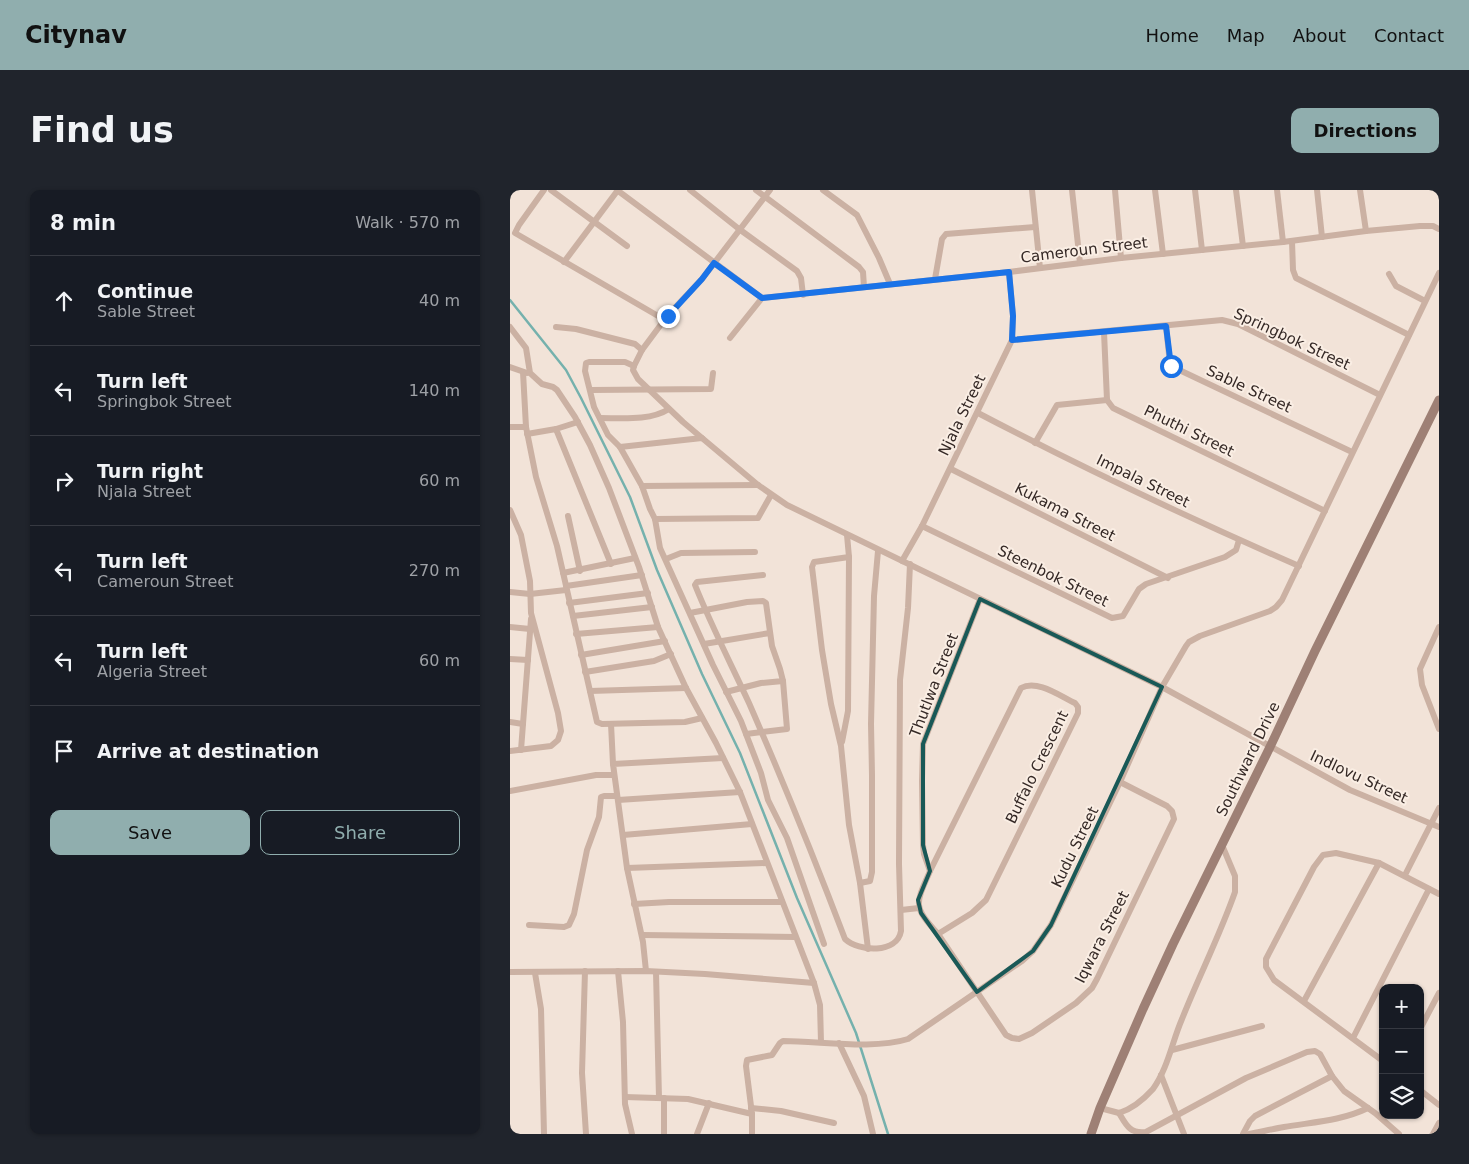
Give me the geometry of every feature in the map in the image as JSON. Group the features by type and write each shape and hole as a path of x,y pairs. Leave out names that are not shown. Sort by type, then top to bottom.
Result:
{"main road":[{"name":"Southward Drive","path":"1091,1134 1100,1108 1147,1000 1270,747 1314,651 1439,400"}],"street":[{"path":"544,190 515,233 667,318"},
{"path":"551,190 627,246"},
{"path":"564,262 617,190 762,298 730,338"},
{"path":"690,190 739,229 797,270 801,278 803,295"},
{"path":"756,190 859,267 862,272 864,287"},
{"path":"770,190 702,279 667,318 642,350 634,366 626,362 588,362 584,371 591,390 594,407 608,435 620,447 642,486 647,503 655,519 659,541 666,559 741,721 761,773 768,800 787,838 824,944"},
{"path":"823,190 857,215 890,284"},
{"path":"1032,190 1040,268"},
{"path":"1072,190 1080,263"},
{"path":"1115,190 1121,258"},
{"path":"1155,190 1163,254"},
{"path":"1195,190 1202,250"},
{"path":"1236,190 1243,246"},
{"path":"1276,190 1283,242"},
{"path":"1317,190 1322,237"},
{"path":"1360,190 1366,231"},
{"name":"Cameroun Street","path":"762,298 1283,242 1366,231 1420,226 1432,226 1439,229"},
{"path":"935,279 942,239 946,234 1036,227"},
{"path":"1292,241 1293,270 1296,278 1409,335"},
{"name":"Njala Street","path":"902,561 951,469 1012,340 1013,316 1009,272"},
{"path":"1162,687 1189,642 1200,636 1270,611 1282,600 1439,273"},
{"path":"1390,274 1396,286 1425,301"},
{"name":"Springbok Street","path":"1012,340 1222,320 1238,324 1380,395"},
{"path":"556,326 635,344 642,350"},
{"name":"Sable Street","path":"1166,326 1170,364 1173,367 1352,452"},
{"path":"510,327 526,348 527,431 536,477 557,546 596,722 602,724 685,722 702,718"},
{"path":"1035,443 1057,405 1107,400 1104,332"},
{"name":"Indlovu Street","path":"634,366 635,374 669,409 758,486 787,505 1162,687 1350,790 1439,827"},
{"path":"510,367 527,373 542,384 555,388 578,422 609,488 642,575 658,627 686,688 716,742 740,792 766,863 814,982 820,1005 821,1042"},
{"path":"591,390 710,389 713,373"},
{"name":"Phuthi Street","path":"1107,400 1113,408 1325,511"},
{"path":"600,418 649,416 661,414 669,409"},
{"name":"Impala Street","path":"978,413 1035,443 1239,540 1299,566"},
{"path":"510,427 527,431 556,429 578,422"},
{"path":"556,429 611,564"},
{"path":"620,447 702,438"},
{"name":"Kukama Street","path":"951,469 1168,578"},
{"path":"642,486 758,486"},
{"path":"655,519 758,518 771,494"},
{"path":"510,510 521,535 530,581 531,613 521,750"},
{"path":"568,516 580,571"},
{"name":"Steenbok Street","path":"922,526 1112,618 1123,616 1139,589 1146,584 1225,557 1236,550 1239,540"},
{"path":"841,746 848,711 848,535"},
{"path":"860,883 870,881 872,872 871,724 874,596 878,550"},
{"path":"666,559 682,553 755,552"},
{"path":"849,557 814,562 812,565 825,675 841,746 849,825 860,883 868,949"},
{"path":"563,573 580,571 635,558"},
{"path":"763,575 697,582 696,585 705,610 762,732 845,939 850,944 868,949 878,949 892,944 899,939 901,931 899,864 900,680 908,608 910,564"},
{"path":"510,592 530,594 642,575"},
{"path":"569,603 648,593"},
{"name":"Thutlwa Street","path":"930,871 923,845 923,744 980,599"},
{"path":"690,613 746,602 763,601 766,603 773,651 783,682 787,729 746,734"},
{"path":"573,616 652,607"},
{"path":"510,751 553,746 558,740 561,731 558,713 531,613"},
{"path":"510,627 530,629"},
{"path":"576,634 658,627"},
{"path":"1438,725 1422,685 1420,670 1439,627"},
{"path":"704,644 770,633"},
{"path":"581,655 665,641"},
{"path":"585,672 654,661 670,654"},
{"path":"510,659 528,660"},
{"path":"726,692 783,682"},
{"name":"Buffalo Crescent","path":"919,908 919,896 930,871 1021,688 1031,684 1043,688 1077,706 1078,713 986,900 972,913 938,934"},
{"name":"Kudu Street","path":"752,1111 746,1066 747,1060 772,1055 783,1041 875,1044 890,1043 908,1038 1022,961 1033,951 1042,940 1120,782 1162,687"},
{"path":"590,690 686,688"},
{"path":"510,722 523,724"},
{"path":"611,724 617,798 627,868 642,936 646,971"},
{"path":"613,764 723,758"},
{"path":"510,791 596,774 614,774"},
{"name":"Iqwara Street","path":"976,992 1002,1030 1012,1038 1019,1038 1032,1033 1076,1004 1092,988 1174,819 1172,811 1167,806 1120,782"},
{"path":"529,925 564,927 569,925 574,914 587,850 599,817 601,798 604,796 617,798 740,792"},
{"path":"1405,875 1439,808"},
{"path":"623,835 752,824"},
{"path":"1100,1108 1119,1113 1130,1108 1153,1088 1161,1075 1172,1050 1181,1021 1235,892 1235,876 1222,845"},
{"path":"1379,1058 1274,980 1266,967 1268,953 1319,859 1324,855 1336,853 1378,863 1405,875 1439,894"},
{"path":"627,868 766,863"},
{"path":"1304,1002 1378,863"},
{"path":"1353,1038 1429,888"},
{"path":"634,904 669,902 782,902"},
{"path":"901,910 919,908 976,992"},
{"path":"642,936 795,937"},
{"path":"585,971 582,1073 586,1134"},
{"path":"618,971 623,1022 626,1112 632,1134"},
{"path":"510,972 646,971 814,982"},
{"path":"656,972 664,1134"},
{"path":"534,973 540,1009 544,1134"},
{"path":"1424,1021 1439,993"},
{"path":"1172,1050 1262,1026"},
{"path":"842,1043 864,1096 873,1134"},
{"path":"1119,1113 1128,1128 1136,1133 1151,1130 1246,1078 1311,1050 1315,1050 1320,1054 1332,1076 1352,1098 1368,1108 1399,1134"},
{"path":"1161,1075 1184,1134"},
{"path":"1243,1134 1255,1116 1332,1076"},
{"path":"1424,1093 1439,1105"},
{"path":"625,1097 688,1099 752,1111 781,1111 834,1123"},
{"path":"698,1134 709,1103"},
{"path":"1249,1134 1334,1120 1368,1108"},
{"path":"752,1111 752,1134"},
{"path":"1433,1134 1439,1123"}],"highlighted area":[{"path":"980,599 1162,687 1051,925 1033,951 977,992 921,913 918,900 930,871 923,845 923,744"}],"waterway":[{"path":"510,300 566,370 630,497 657,570 702,674 740,753 797,898 856,1033 888,1134"}],"route":[{"path":"668,316 714,263 762,298 1009,272 1013,316 1012,340 1166,326 1171,366"}]}
